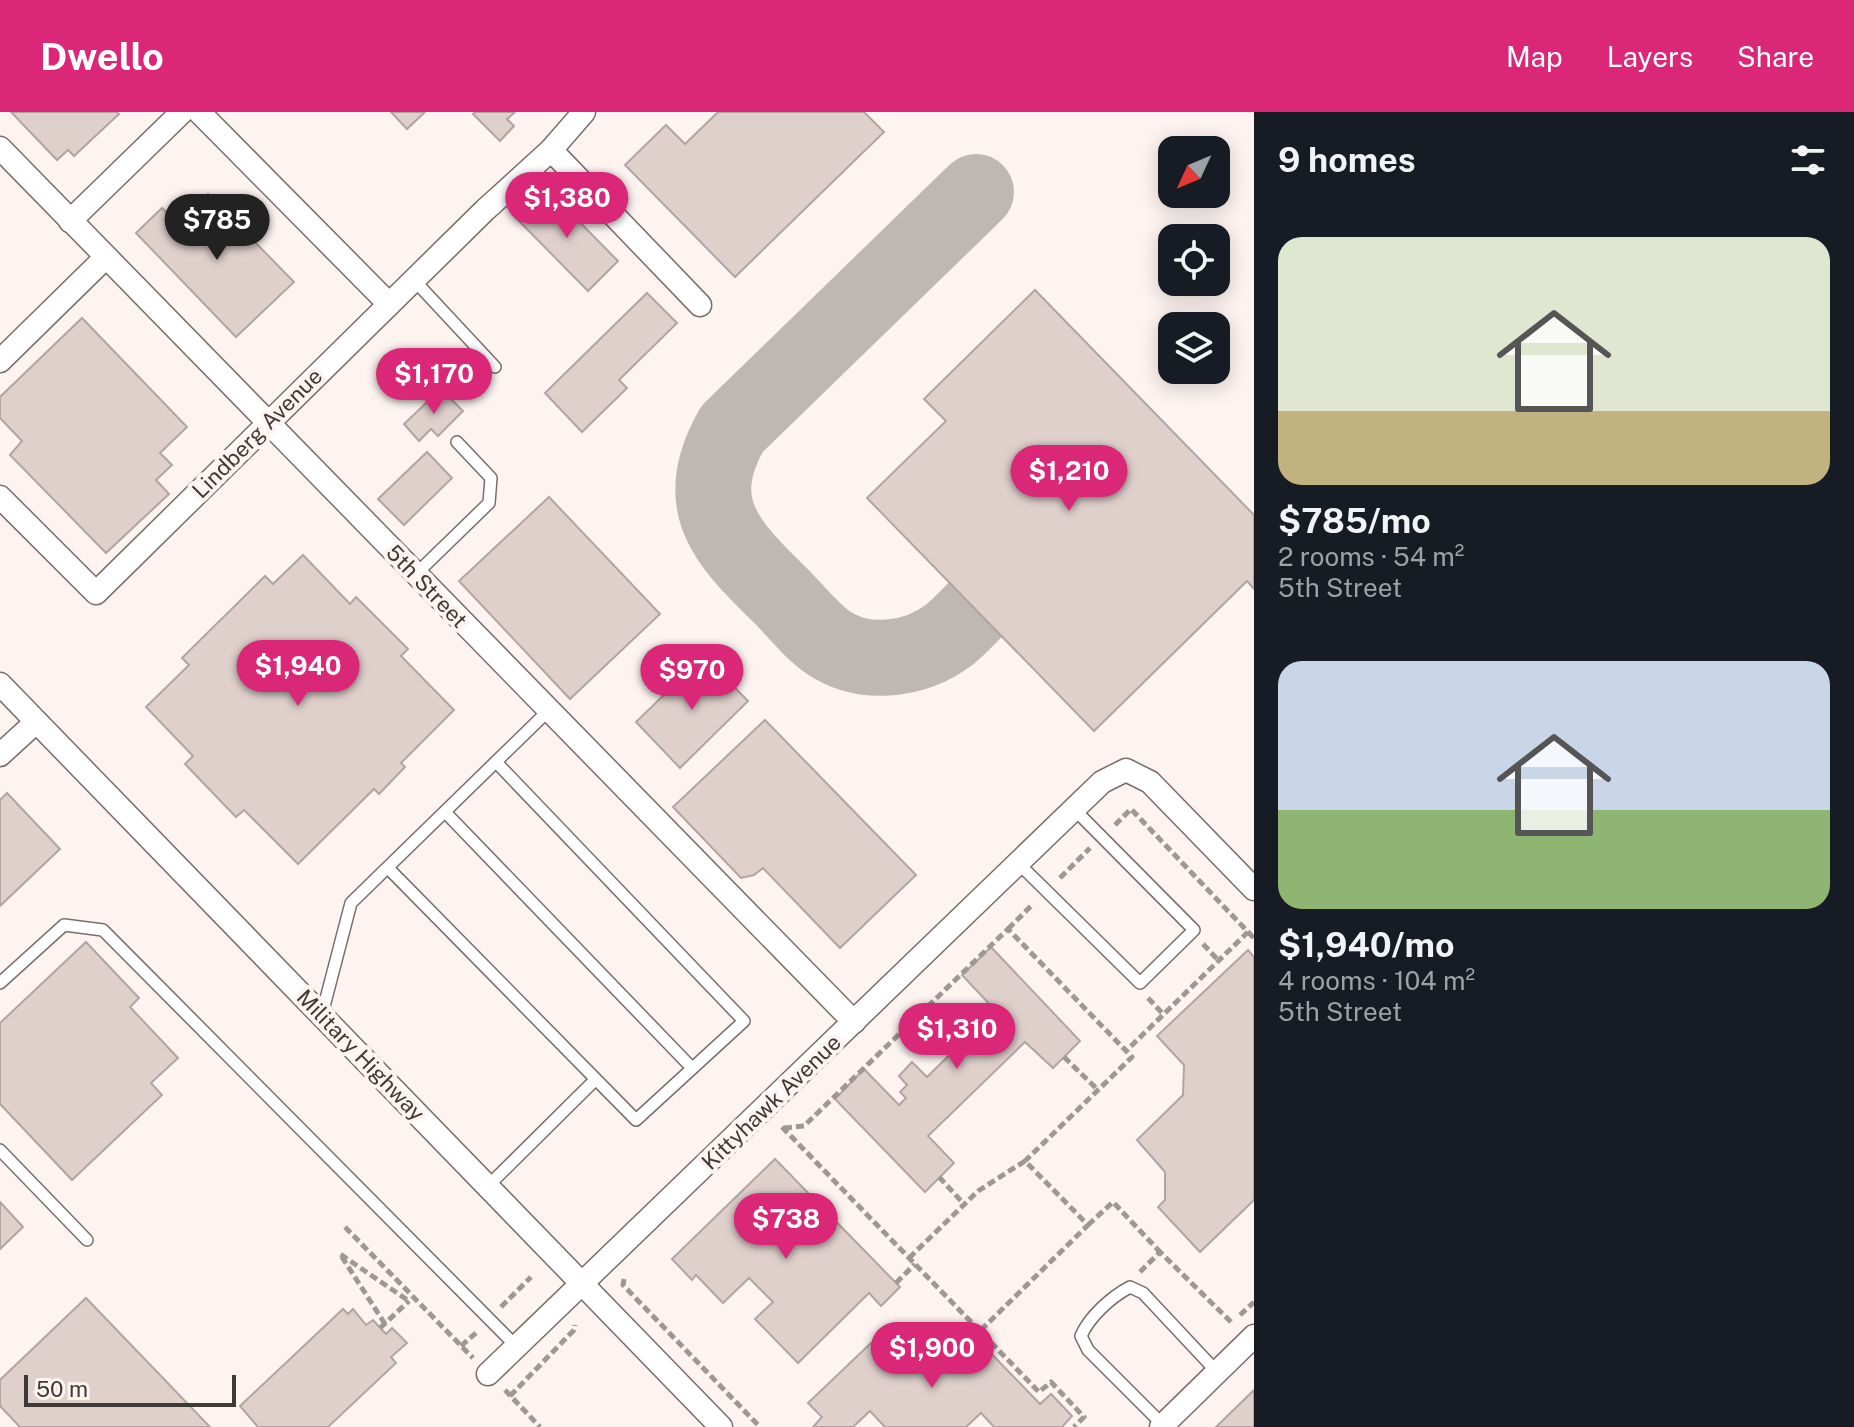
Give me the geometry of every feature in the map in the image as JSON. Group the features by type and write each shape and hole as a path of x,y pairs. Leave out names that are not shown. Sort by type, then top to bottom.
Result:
{"street":[{"path":"70,221 182,112"},
{"path":"199,112 389,304"},
{"name":"Lindberg Avenue","path":"0,497 96,593 389,304 551,150 584,112"},
{"name":"5th Street","path":"0,148 854,1022"},
{"path":"551,150 700,305"},
{"path":"0,361 105,258"},
{"name":"Military Highway","path":"0,684 721,1427"},
{"path":"0,755 36,722"},
{"name":"Kittyhawk Avenue","path":"488,1374 1102,782 1126,770 1150,782 1254,889"},
{"path":"1162,1426 1254,1336"}],"lane":[{"path":"414,280 495,367"},
{"path":"416,574 489,503 491,478 457,442"},
{"path":"322,1015 351,903 548,711"},
{"path":"389,869 636,1120 744,1021 496,762"},
{"path":"1018,863 1140,983 1194,930 1074,809"},
{"path":"445,812 692,1068"},
{"path":"0,983 64,925 103,930 517,1347"},
{"path":"488,1186 595,1080"},
{"path":"0,1150 87,1240"},
{"path":"1162,1426 1088,1350 1081,1336 1085,1326 1119,1293 1130,1287 1143,1293 1217,1372"}],"path":[{"path":"784,1128 804,1126 1008,929 1132,1057 1025,1161 978,1191 909,1258"},
{"path":"1248,932 1254,938"},
{"path":"1064,1057 1098,1090"},
{"path":"764,1109 1039,1392 1051,1382 1084,1417 1074,1427"},
{"path":"1025,1161 1088,1225"},
{"path":"939,1177 964,1204"},
{"path":"980,1331 1113,1202 1232,1323 1201,1355"},
{"path":"345,1227 411,1299 540,1427"},
{"path":"1130,1287 1160,1252"},
{"path":"340,1254 411,1299 382,1326 340,1254"},
{"path":"896,1283 915,1264"},
{"path":"623,1285 760,1427"},
{"path":"510,1396 574,1330 575,1324"},
{"path":"1063,1406 1068,1401"}],"building":[{"path":"11,112 119,114 74,156 68,150 57,160"},
{"path":"391,112 425,112 407,129"},
{"path":"515,112 507,119 514,126 500,141 473,114"},
{"path":"718,112 864,112 884,132 735,277 625,165 666,125 685,144"},
{"path":"546,188 618,261 588,291 516,218"},
{"path":"208,194 294,282 236,337 136,233 162,208 169,215 179,206 187,214"},
{"path":"1035,290 1254,515 1254,589 1247,581 1094,731 867,498 946,421 924,399"},
{"path":"647,293 677,323 619,380 627,388 582,432 545,393"},
{"path":"82,318 187,427 160,453 172,465 156,480 169,494 106,553 10,455 22,441 0,418 0,397"},
{"path":"441,389 463,411 438,436 431,429 419,441 404,424"},
{"path":"427,452 452,478 404,525 378,499"},
{"path":"549,497 660,614 570,699 459,581"},
{"path":"303,555 350,604 356,597 408,649 401,656 454,710 401,763 405,767 379,794 374,789 298,864 244,810 236,817 185,764 193,756 146,707 189,665 182,658 265,576 273,584"},
{"path":"704,656 748,701 680,768 636,722"},
{"path":"765,720 916,875 840,948 763,868 754,875 741,878 673,807"},
{"path":"7,793 60,849 0,906 0,800"},
{"path":"86,942 139,998 130,1007 178,1058 151,1083 162,1095 72,1180 0,1104 0,1023"},
{"path":"991,947 1080,1041 1053,1068 1025,1042 928,1136 954,1163 925,1192 835,1099 864,1069 899,1105 906,1098 900,1092 907,1085 899,1076 912,1062 927,1077 976,1029 968,1021 982,1008 990,1015 995,1010 962,975"},
{"path":"1248,950 1254,957 1254,1200 1200,1252 1158,1207 1165,1200 1165,1172 1137,1140 1183,1095 1184,1065 1157,1036"},
{"path":"775,1159 900,1287 881,1306 869,1293 798,1363 755,1319 773,1302 749,1278 723,1303 696,1275 692,1280 672,1259"},
{"path":"0,1202 23,1227 0,1249"},
{"path":"86,1298 210,1427 20,1427 0,1406 0,1380"},
{"path":"343,1309 348,1314 353,1309 366,1325 373,1320 386,1334 392,1328 407,1343 391,1357 396,1363 328,1427 258,1427 240,1406"},
{"path":"871,1343 983,1345 1040,1404 1051,1394 1072,1416 1062,1427 994,1427 981,1413 966,1427 885,1427 870,1411 853,1427 813,1427 822,1417 808,1403"},
{"path":"1254,1390 1254,1427 1216,1427"}],"taxiway":[{"path":"976,192 732,429 719,456 714,480 714,502 720,522 731,541 810,627 843,651 874,658 906,655 936,644 976,609"}]}
